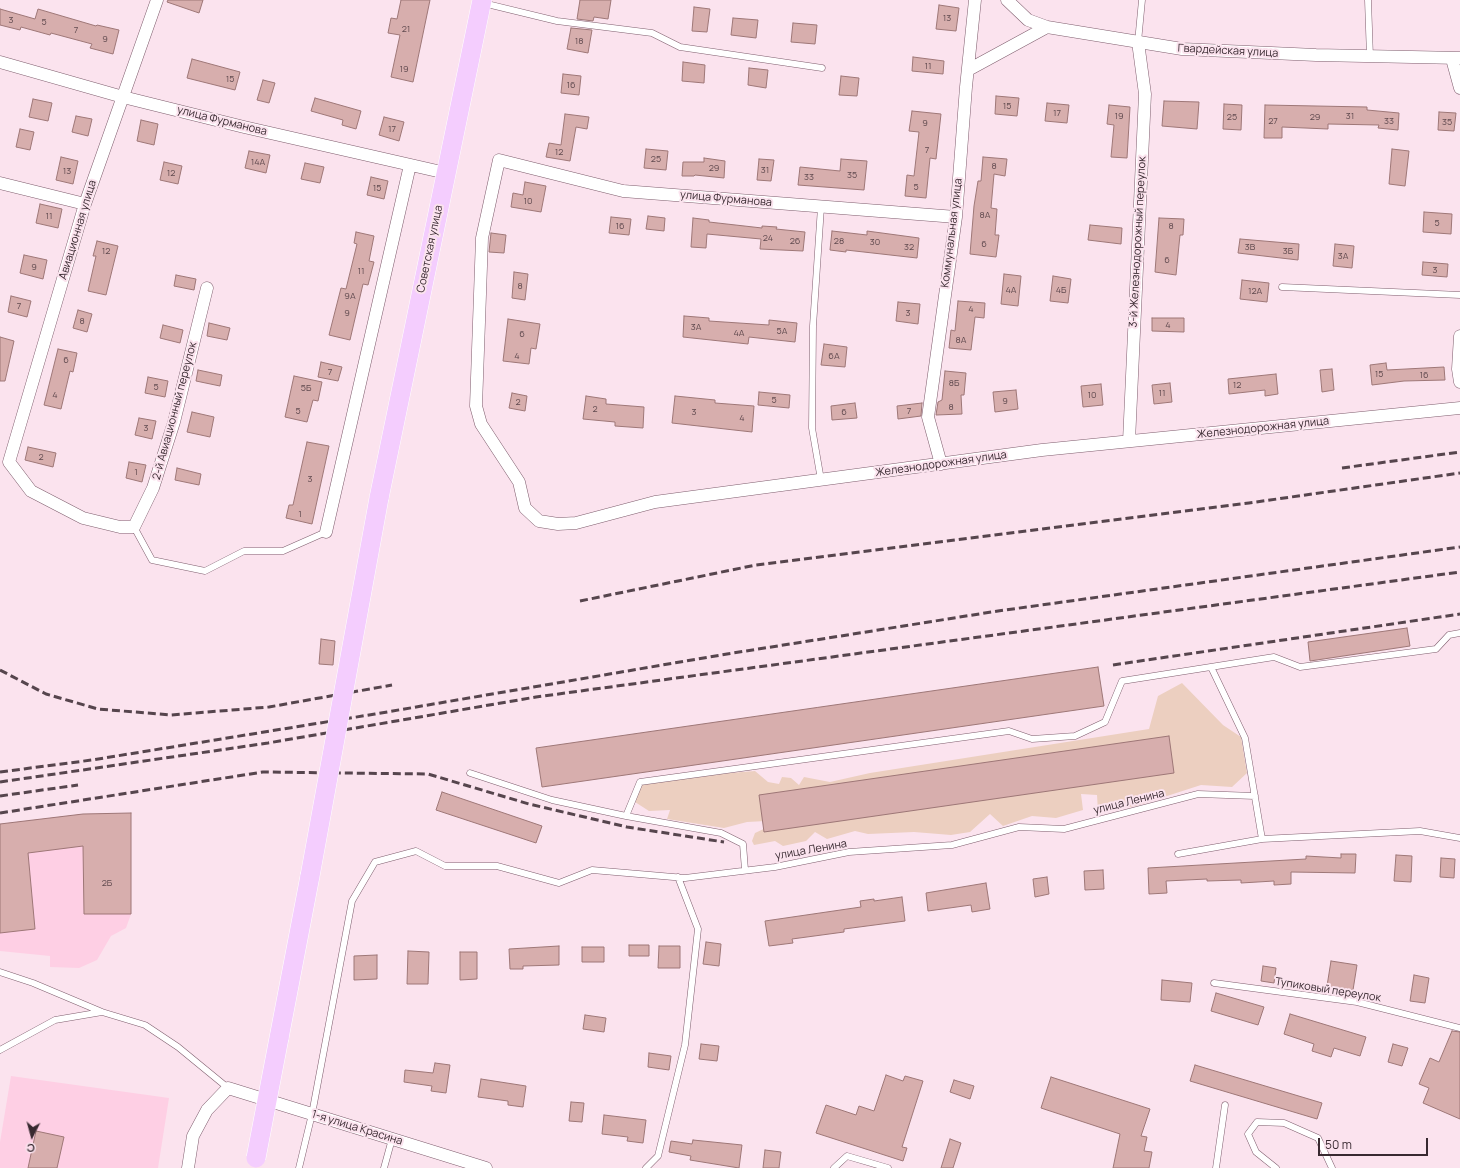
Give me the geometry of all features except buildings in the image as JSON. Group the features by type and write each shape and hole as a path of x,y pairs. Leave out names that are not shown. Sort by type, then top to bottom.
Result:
{"main road":[{"name":"Советская улица","path":"255,1163 310,876 379,498 482,1"}],"street":[{"name":"Авиационная улица","path":"134,527 120,527 83,518 31,492 9,462 85,204 157,0"},
{"name":"Коммунальная улица","path":"941,464 928,417 956,217 975,0"},
{"name":"Гвардейская улица","path":"1007,0 1028,20 1047,26 1182,49 1456,58"},
{"path":"968,70 1047,26"},
{"name":"3-й Железнодорожный переулок","path":"1129,441 1145,94 1138,42"},
{"path":"1456,58 1460,88"},
{"name":"улица Фурманова","path":"0,62 123,97 446,173"},
{"name":"улица Фурманова","path":"499,160 623,191 956,217"},
{"name":"Железнодорожная улица","path":"499,160 482,238 476,406 481,424 519,482 525,508 539,521 558,524 576,523 655,502 1042,450 1460,408"},
{"path":"326,532 410,165"},
{"path":"0,183 85,204"},
{"name":"2-й Авиационный переулок","path":"134,527 153,488 172,429 207,288"},
{"path":"1460,336 1458,369 1460,382"},
{"path":"188,1168 193,1136 207,1110 228,1088"},
{"name":"1-я улица Красина","path":"228,1088 486,1168"}],"lane":[{"path":"1138,42 1142,0"},
{"path":"1368,0 1370,56"},
{"path":"482,1 557,21 652,33 680,47 822,68"},
{"path":"821,207 813,326 812,428 821,480"},
{"path":"1282,287 1460,295"},
{"path":"134,527 152,560 205,571 244,551 283,551 326,532"},
{"path":"626,816 640,782 1009,731 1032,739 1075,736 1105,722 1122,682 1274,657 1300,668 1436,649 1449,635 1460,633"},
{"path":"1211,667 1245,738 1262,839"},
{"path":"470,772 552,800 626,816 721,833 743,844 745,870"},
{"name":"улица Ленина","path":"312,1114 352,901 375,862 416,851 445,866 497,866 559,883 592,870 685,878 745,870 849,852 952,845 1019,827 1064,829 1198,794 1255,796"},
{"path":"1178,854 1262,839 1420,830 1460,838"},
{"path":"646,1168 658,1156 686,1038 698,929 678,877"},
{"path":"0,972 33,983 102,1012 145,1025 178,1047 228,1088"},
{"name":"Тупиковый переулок","path":"1214,983 1357,1002 1460,1028"},
{"path":"0,1050 55,1020 102,1012"},
{"path":"1216,1168 1225,1105"},
{"path":"299,1168 312,1114"},
{"path":"1276,1168 1256,1152 1250,1140 1248,1134 1257,1122 1284,1123 1318,1138 1332,1168"},
{"path":"384,1168 392,1139"},
{"path":"834,1168 846,1156 888,1168"}],"shaded area":[{"path":"1182,683 1223,725 1241,737 1247,773 1232,787 1201,785 1136,806 1098,811 1097,795 1081,794 1083,810 1056,818 1032,816 1003,826 990,814 970,832 951,835 914,832 868,834 855,831 827,839 815,832 806,841 783,846 775,841 754,845 752,841 755,833 768,827 766,821 747,822 724,828 667,819 670,810 649,811 635,802 643,780 755,771 768,782 779,784 782,777 791,778 799,785 804,777 830,782 870,773 1149,729 1158,696"},
{"path":"131,813 131,914 126,928 111,936 97,960 79,968 50,967 50,956 0,951 0,824 83,814"},
{"path":"11,1076 169,1098 158,1168 0,1168 0,1142"}],"railway":[{"path":"1342,468 1460,452"},
{"path":"580,601 756,565 1249,503 1460,473"},
{"path":"0,772 92,760 375,714 727,654 998,611 1460,547"},
{"path":"0,782 268,743 536,697 1460,572"},
{"path":"1113,665 1460,614"},
{"path":"0,670 46,694 98,709 171,715 269,707 392,685"},
{"path":"0,813 263,772 428,774 529,804 627,827 724,842"},
{"path":"0,796 78,785"}]}
